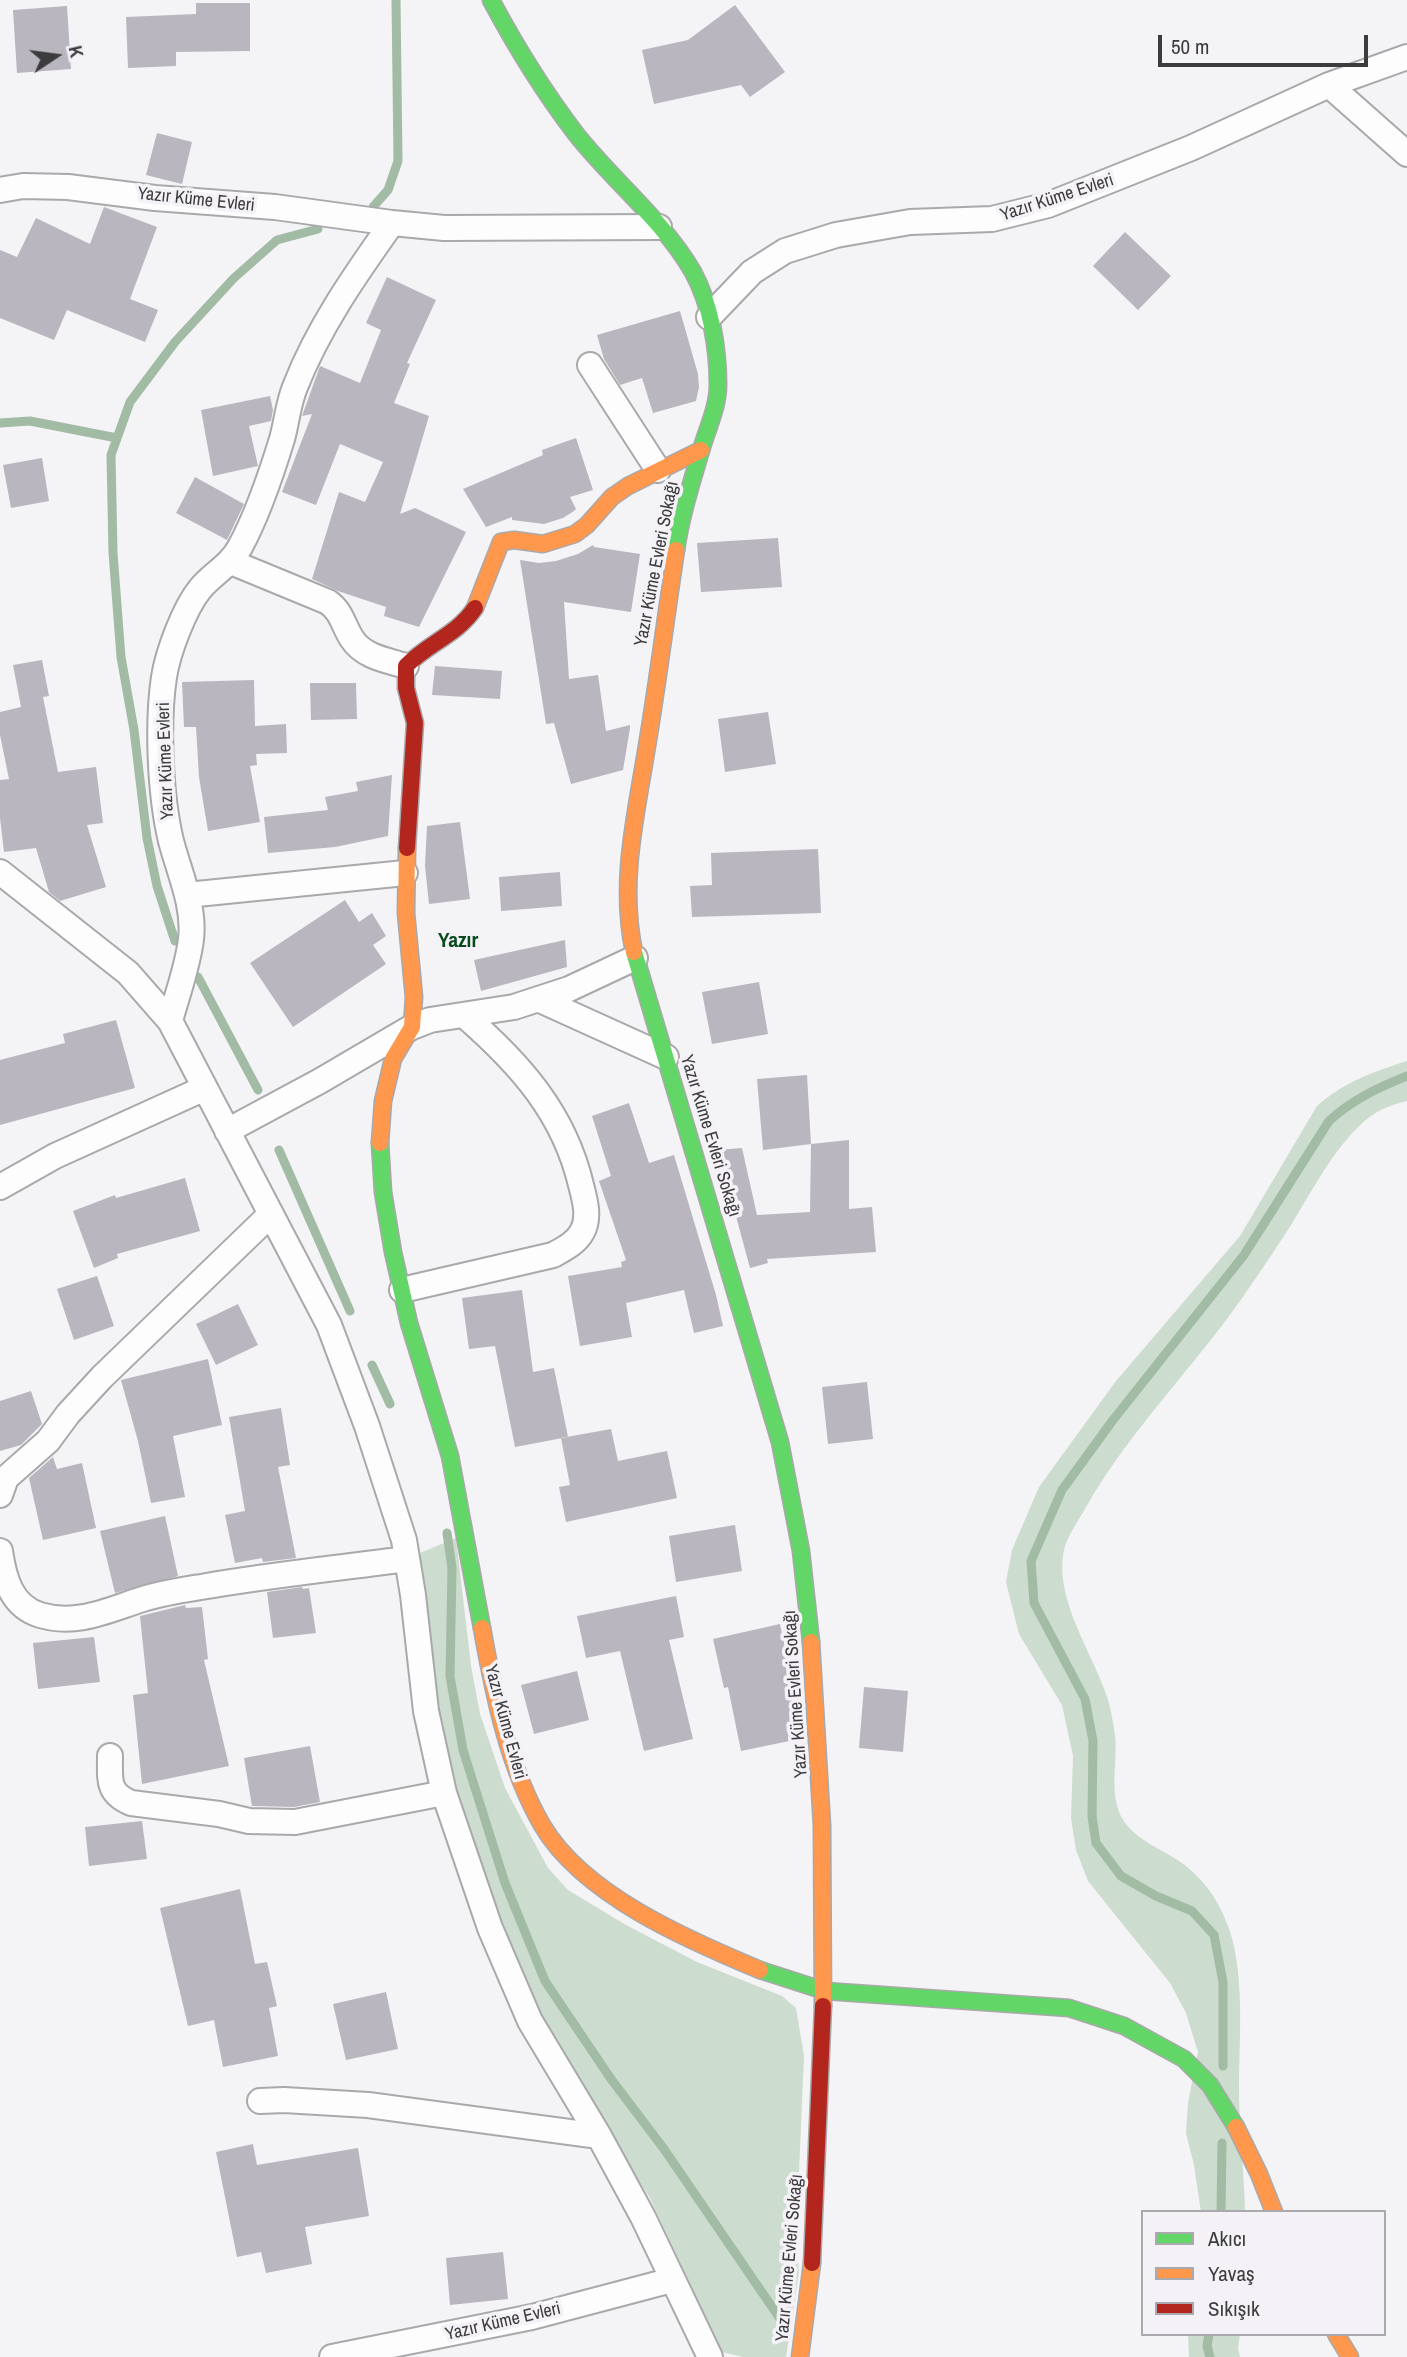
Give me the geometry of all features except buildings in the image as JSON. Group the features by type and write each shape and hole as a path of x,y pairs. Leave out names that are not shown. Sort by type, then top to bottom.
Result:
{"street":[{"name":"Yazır Küme Evleri Sokağı","path":"491,0 514,44 577,135 659,228 692,271 702,292 715,342 718,388 688,492 677,543 647,747 631,835 626,903 635,958 780,1442 794,1502 805,1570 814,1662 825,1888 825,1991 812,2275 800,2357"},
{"name":"Yazır Küme Evleri","path":"709,317 752,272 785,251 836,235 910,222 992,219 1048,205 1191,148 1329,85 1407,57"},
{"path":"1329,85 1407,154"},
{"name":"Yazır Küme Evleri","path":"0,190 23,186 68,187 177,200 275,207 444,228 659,228"},
{"name":"Yazır Küme Evleri","path":"170,1021 191,939 187,895 166,813 161,734 164,677 183,620 200,589 231,562 256,515 282,437 294,389 307,357 336,305 392,223"},
{"path":"590,365 658,470"},
{"path":"231,562 328,602 339,610 351,637 359,647 369,655 406,666 419,654 459,629 469,618 480,598 501,542 512,539 538,544 578,532 588,526 603,506 619,492 701,450"},
{"name":"Yazır Küme Evleri","path":"406,666 407,688 415,723 405,873 414,997 412,1027 393,1059 383,1101 380,1144 383,1192 402,1290 450,1456 488,1661 520,1781 543,1827 564,1854 622,1902 694,1942 760,1970 825,1991 1069,2008 1124,2026 1184,2059 1210,2085 1230,2116 1259,2174 1273,2210"},
{"path":"0,872 128,973 170,1021 329,1325 394,1502 407,1559 426,1711 444,1793 477,1892 509,1977 536,2031 599,2136 643,2217 710,2357"},
{"path":"187,895 405,873"},
{"path":"228,1132 412,1027 430,1020 514,1007 569,989 635,958"},
{"path":"538,999 666,1057"},
{"path":"402,1290 553,1255 573,1243 587,1219 575,1159 549,1107 496,1043 465,1016"},
{"path":"0,1187 55,1156 205,1088"},
{"path":"0,1495 6,1478 48,1441 68,1414 102,1377 271,1214"},
{"path":"0,1551 4,1576 12,1594 23,1607 61,1620 83,1618 146,1598 203,1586 407,1559"},
{"path":"110,1756 112,1790 121,1799 131,1803 219,1814 249,1821 295,1822 444,1793"},
{"path":"260,2101 368,2105 599,2136"},
{"name":"Yazır Küme Evleri","path":"332,2357 532,2318 672,2280"},
{"path":"1337,2336 1350,2357"}],"green space":[{"path":"1407,1061 1407,1101 1371,1116 1337,1152 1231,1313 1144,1422 1103,1479 1072,1531 1063,1555 1062,1573 1070,1609 1101,1680 1111,1711 1116,1746 1115,1793 1120,1814 1137,1835 1179,1861 1201,1880 1218,1903 1232,1940 1239,1981 1239,2103 1245,2210 1201,2210 1186,2133 1188,2103 1198,2052 1186,2013 1170,1983 1088,1881 1076,1850 1071,1818 1073,1756 1062,1705 1019,1634 1006,1582 1012,1550 1039,1487 1116,1381 1240,1236 1317,1106 1348,1084"},
{"path":"456,1538 471,1666 480,1714 505,1788 548,1868 568,1890 626,1925 697,1962 782,1996 796,2008 804,2056 796,2241 799,2272 786,2357 743,2357 722,2352 650,2198 603,2126 537,2014 491,1898 465,1821 446,1753 432,1678 420,1553"},
{"path":"1188,2336 1240,2336 1240,2357 1189,2357"}],"waterway":[{"path":"373,207 388,190 398,161 396,0"},
{"path":"175,941 157,886 147,838 134,730 121,657 113,553 111,455 130,402 175,342 234,278 277,240 318,229"},
{"path":"0,423 30,421 117,438"},
{"path":"198,977 258,1090"},
{"path":"1223,2066 1223,1982 1214,1935 1192,1911 1156,1896 1121,1876 1096,1843 1092,1816 1093,1741 1085,1699 1034,1603 1031,1561 1062,1490 1113,1420 1244,1255 1329,1121 1366,1095 1407,1076"},
{"path":"279,1150 350,1311"},
{"path":"372,1365 390,1404"},
{"path":"447,1533 452,1568 450,1676 463,1750 505,1883 545,1981 783,2323"},
{"path":"1221,2210 1222,2143"},
{"path":"1209,2336 1207,2346 1210,2357"}],"traffic: fast":[{"path":"491,0 531,69 576,134 653,218 681,253 693,272 709,312 715,342 718,393 687,498 676,550"},
{"path":"634,952 780,1442 801,1551 811,1642"},
{"path":"380,1143 383,1192 393,1252 409,1323 450,1456 482,1628"},
{"path":"760,1970 825,1991 1069,2008 1124,2026 1184,2059 1210,2085 1236,2127"}],"traffic: slow":[{"path":"475,608 501,542 514,540 543,544 575,534 587,525 612,497 628,486 701,450"},
{"path":"634,952 628,900 631,849 676,550"},
{"path":"380,1143 383,1101 393,1059 412,1027 414,997 406,913 407,848"},
{"path":"482,1628 497,1704 511,1754 530,1802 560,1850 583,1873 639,1912 701,1945 760,1970"},
{"path":"811,1642 822,1826 823,2006"},
{"path":"1236,2127 1273,2210"},
{"path":"800,2357 812,2263"},
{"path":"1337,2336 1350,2357"}],"traffic: jam":[{"path":"407,848 415,723 406,688 406,666 460,625 475,608"},
{"path":"812,2263 823,2006"}],"district":[{"name":"Yazır","path":"458,941"}]}
